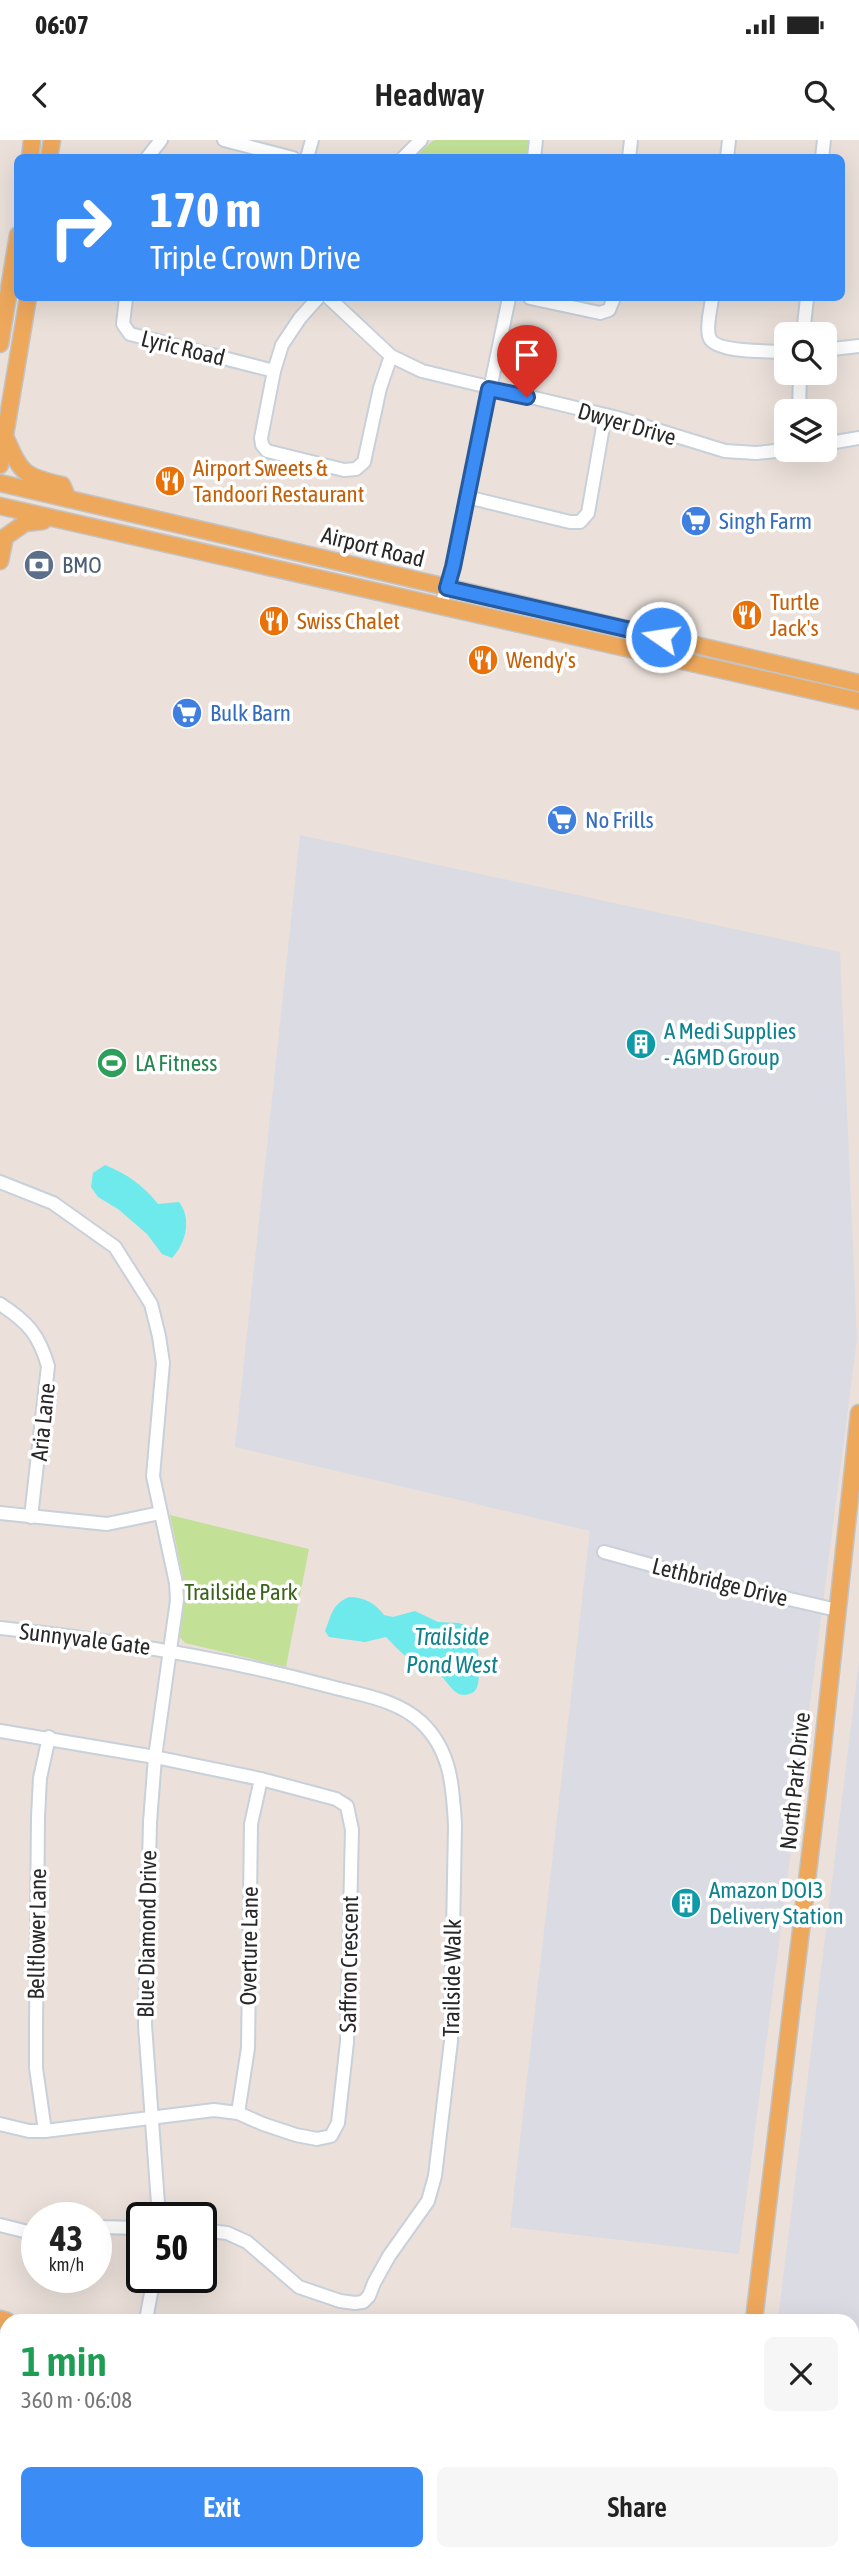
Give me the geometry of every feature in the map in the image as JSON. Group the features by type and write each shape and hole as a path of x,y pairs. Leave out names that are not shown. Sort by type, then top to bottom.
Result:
{"main road":[{"path":"0,344 14,258"},
{"path":"0,465 26,301"},
{"path":"4,434 25,474 62,485 68,499"},
{"name":"Airport Road","path":"0,483 859,683"},
{"name":"Airport Road","path":"0,506 859,701"},
{"path":"0,561 5,537 14,529 25,523 59,520"},
{"name":"North Park Drive","path":"755,2314 820,1777 859,1413"}],"street":[{"path":"150,154 161,140"},
{"path":"223,140 277,154"},
{"path":"407,154 421,140"},
{"name":"Lyric Road","path":"126,301 123,324 130,334 275,371"},
{"path":"315,301 282,345 262,434 264,447 272,453 351,471 364,462 380,388 391,356"},
{"name":"Dwyer Drive","path":"332,301 391,356 422,371 605,415 725,451 774,451"},
{"path":"441,605 453,567 508,301"},
{"path":"544,301 600,313 609,310 613,301"},
{"path":"712,301 708,335 714,344 725,348 774,351"},
{"path":"804,322 807,301"},
{"path":"837,349 859,346"},
{"path":"467,497 570,522 580,522 588,513 605,415"},
{"path":"837,442 859,438"},
{"name":"Blue Diamond Drive","path":"0,1182 53,1203 115,1247 151,1304 163,1363 153,1476 176,1592 155,1756 150,1822 145,2025 158,2202"},
{"name":"Aria Lane","path":"0,1304 32,1328 42,1346 48,1366 31,1517"},
{"path":"0,1513 107,1524 160,1513"},
{"name":"Lethbridge Drive","path":"604,1552 698,1578 836,1610"},
{"name":"Sunnyvale Gate","path":"0,1629 84,1637 170,1651"},
{"name":"Trailside Walk","path":"170,1651 240,1664 396,1704 421,1723 437,1742 447,1761 456,1825 452,2042 435,2176 428,2201 389,2256 363,2302 340,2301 299,2287 247,2242 227,2233 217,2232"},
{"name":"Saffron Crescent","path":"0,1731 155,1756 261,1779 336,1799 347,1806 352,1830 347,2042 338,2123 331,2136 317,2139 296,2135 238,2113 214,2110 45,2131 29,2131 0,2124"},
{"name":"Bellflower Lane","path":"45,2131 36,2068 38,1817 40,1778 49,1737"},
{"name":"Overture Lane","path":"238,2113 248,2048 251,1824 261,1779"},
{"path":"0,2225 21,2230"},
{"path":"147,2314 151,2293"}],"shaded area":[{"path":"300,835 840,952 857,1339 739,2254 510,2227 590,1531 235,1447"},
{"path":"859,1661 859,2314 779,2314"}],"green space":[{"path":"434,140 529,140 527,154 418,154"},
{"name":"Trailside Park","path":"170,1515 309,1549 286,1667 185,1643 179,1636 183,1577"}],"water":[{"path":"105,1165 134,1181 158,1204 179,1202 185,1216 186,1231 172,1258 162,1254 147,1234 118,1209 98,1197 91,1187 93,1173"},
{"name":"Trailside Pond West","path":"349,1597 369,1602 384,1615 393,1617 415,1611 438,1622 459,1623 472,1628 479,1658 476,1690 469,1694 459,1694 439,1673 410,1660 386,1637 365,1642 329,1637 325,1631 333,1611"}],"place":[{"name":"Airport Sweets & Tandoori Restaurant","path":"170,481"},
{"name":"Singh Farm","path":"696,521"},
{"name":"BMO","path":"39,565"},
{"name":"Turtle Jack's","path":"747,615"},
{"name":"Swiss Chalet","path":"274,621"},
{"name":"Wendy's","path":"483,660"},
{"name":"Bulk Barn","path":"187,713"},
{"name":"No Frills","path":"562,820"},
{"name":"A Medi Supplies - AGMD Group","path":"641,1044"},
{"name":"LA Fitness","path":"112,1063"},
{"name":"Amazon DOI3 Delivery Station","path":"686,1903"}],"route":[{"path":"527,397 489,389 447,588 661,637"}]}
